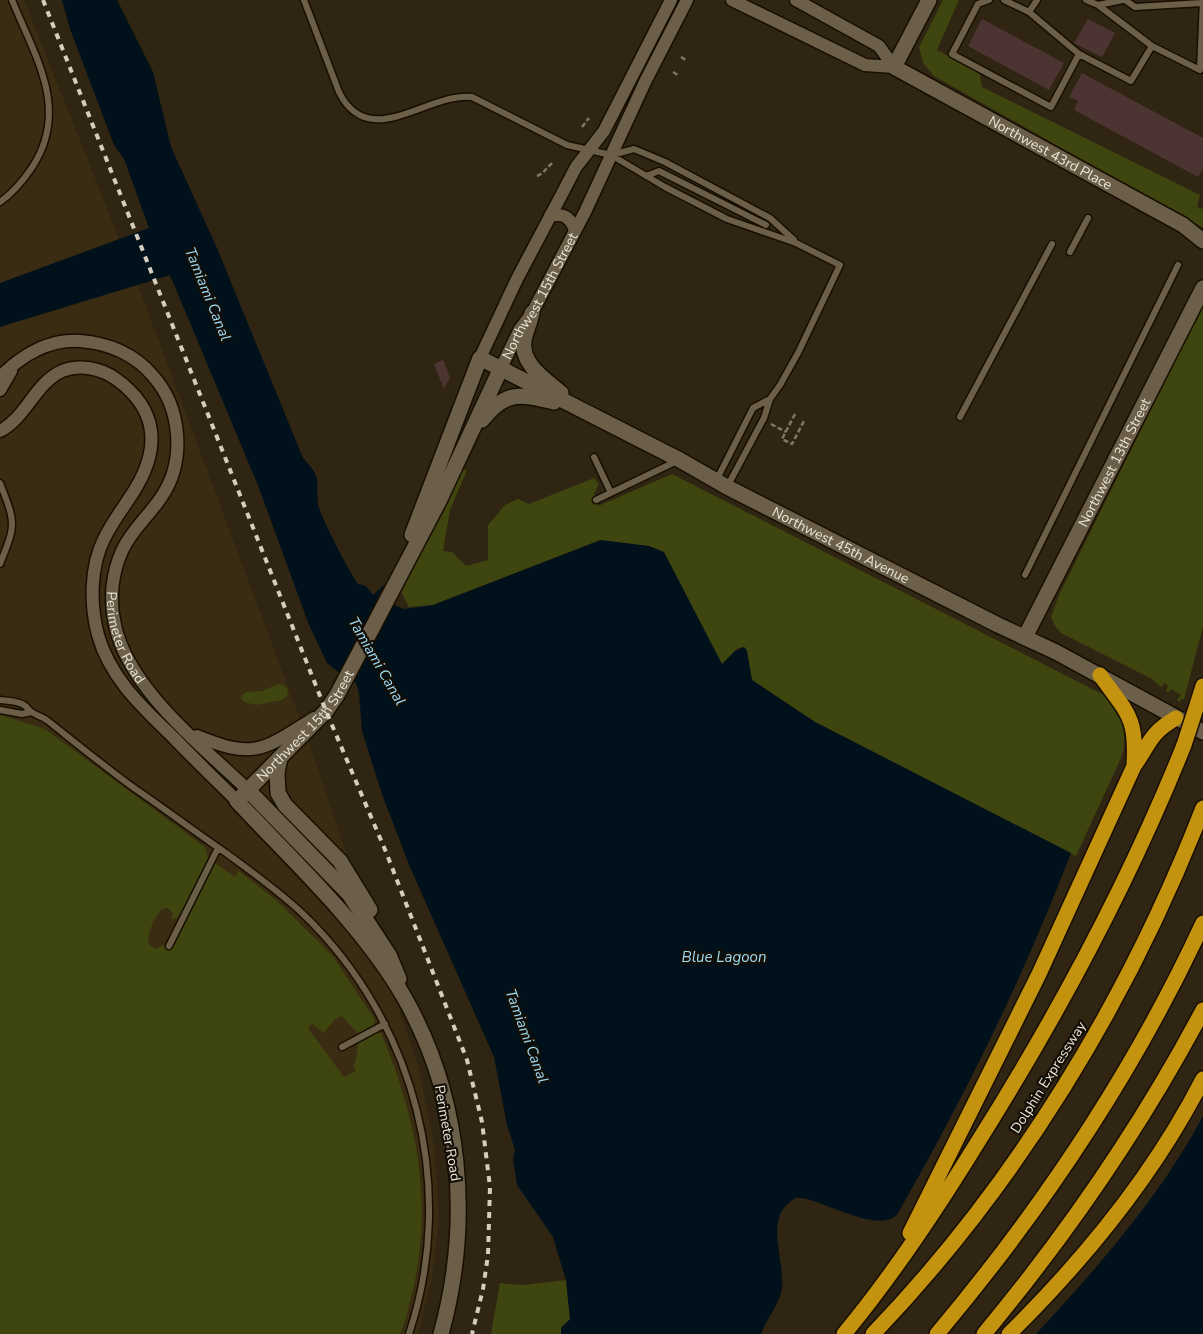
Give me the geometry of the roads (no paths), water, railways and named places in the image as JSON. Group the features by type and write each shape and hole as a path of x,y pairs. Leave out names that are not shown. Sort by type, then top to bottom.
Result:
{"highway":[{"path":"1100,675 1120,700 1131,721 1136,743 1134,766"},
{"path":"844,1334 896,1266 990,1123 1064,996 1142,843 1184,745 1203,686"},
{"path":"896,1266 920,1211 1042,965 1134,766 1158,728 1176,718"},
{"name":"Dolphin Expressway","path":"873,1334 914,1291 951,1246 1002,1178 1053,1103 1132,966 1175,876 1203,808"},
{"path":"937,1334 1005,1250 1081,1143 1139,1048 1203,923"},
{"path":"984,1334 1026,1282 1088,1198 1146,1110 1203,1010"},
{"path":"1009,1334 1079,1261 1127,1200 1179,1124 1203,1079"}],"street":[{"name":"Northwest 15th Street","path":"392,590 480,358 514,286 576,167 604,130 671,0"},
{"name":"Northwest 15th Street","path":"237,802 326,711 337,695 439,501 520,329 532,313 575,230 687,0"},
{"name":"Northwest 43rd Place","path":"732,0 865,65 894,67"},
{"path":"756,0 759,14"},
{"name":"Northwest 43rd Place","path":"796,0 878,46 894,67 1183,224 1203,241"},
{"path":"894,67 929,0"},
{"path":"550,216 560,214 566,216 571,220 575,230"},
{"name":"Northwest 13th Street","path":"1025,637 1203,288"},
{"path":"532,313 524,339 528,360 540,375 579,408"},
{"name":"Perimeter Road","path":"0,377 31,351 63,342 79,341 102,344 119,350 147,368 169,399 177,429 176,458 172,474 162,496 142,520 122,551 112,585 112,602 118,639 132,668 149,693 248,790 349,894 389,955 404,997 432,1060 441,1086 457,1165 459,1205 457,1251 452,1290 441,1334"},
{"name":"Northwest 45th Avenue","path":"480,358 680,460 721,484 1100,675 1203,732"},
{"path":"0,390 16,362"},
{"name":"Perimeter Road","path":"0,430 15,419 49,380 71,368 90,368 112,375 134,394 145,407 150,425 150,458 135,489 103,540 97,562 93,602 98,634 106,659 122,684 342,912 404,997"},
{"path":"468,436 495,405 510,397 523,395 579,408"},
{"path":"189,733 236,750 259,748 273,744 326,711"},
{"path":"280,758 277,773 278,793 285,805 340,861 370,908 389,955"}],"lane":[{"path":"0,202 20,184 36,161 47,136 50,113 46,85 12,0"},
{"path":"304,0 339,92 347,104 358,114 372,119 388,119 455,98 472,97 567,145 611,155 727,219 796,243 840,265 802,344 780,385 770,399 764,418 721,484"},
{"path":"989,0 978,4 952,54 1051,107 1078,54"},
{"path":"1004,0 1029,12 1078,54 1131,81 1152,46"},
{"path":"1029,12 1037,0"},
{"path":"1086,0 1098,5 1152,46 1200,70 1202,2 1136,7 1124,0 1098,5"},
{"path":"611,155 634,149 665,162 770,218 796,243"},
{"path":"646,176 659,171 766,225"},
{"path":"1070,252 1088,218"},
{"path":"960,417 1052,244"},
{"path":"1025,575 1178,265"},
{"path":"721,484 753,408 770,399"},
{"path":"594,457 611,493"},
{"path":"596,500 680,460"},
{"path":"0,483 13,516 14,526 0,564"},
{"path":"0,700 25,706 31,712 46,719 110,770 281,894 318,929 351,969 385,1024 413,1095 422,1132 428,1180 426,1255 418,1300 409,1334"},
{"path":"0,710 22,714 31,712"},
{"path":"169,946 218,848"},
{"path":"342,1047 385,1024"}],"water":[{"name":"Blue Lagoon","path":"62,0 117,0 153,72 171,147 217,248 303,458 316,476 318,504 324,520 358,584 366,586 373,595 385,584 377,599 404,609 433,605 601,540 649,546 664,552 722,664 735,651 744,647 747,651 752,680 815,722 1071,853 1053,900 992,1036 947,1125 898,1213 889,1219 876,1221 861,1218 802,1198 794,1199 784,1207 777,1229 782,1281 781,1293 761,1334 561,1334 561,1328 570,1319 566,1280 553,1237 517,1185 513,1159 515,1150 507,1125 494,1057 410,867 383,797 362,731 359,693 356,683 327,663 309,625 259,488 170,275 0,327 0,283 149,228 124,159 114,145 70,29"},
{"path":"1203,1116 1203,1334 1036,1334 1105,1257 1148,1203 1186,1146"}],"railway":[{"path":"43,0 326,711 386,852 467,1060 482,1122 490,1187 488,1255 483,1289 472,1334"}],"water label":[{"name":"Tamiami Canal","path":"208,294"},
{"name":"Tamiami Canal","path":"377,661"},
{"name":"Tamiami Canal","path":"527,1036"}]}
